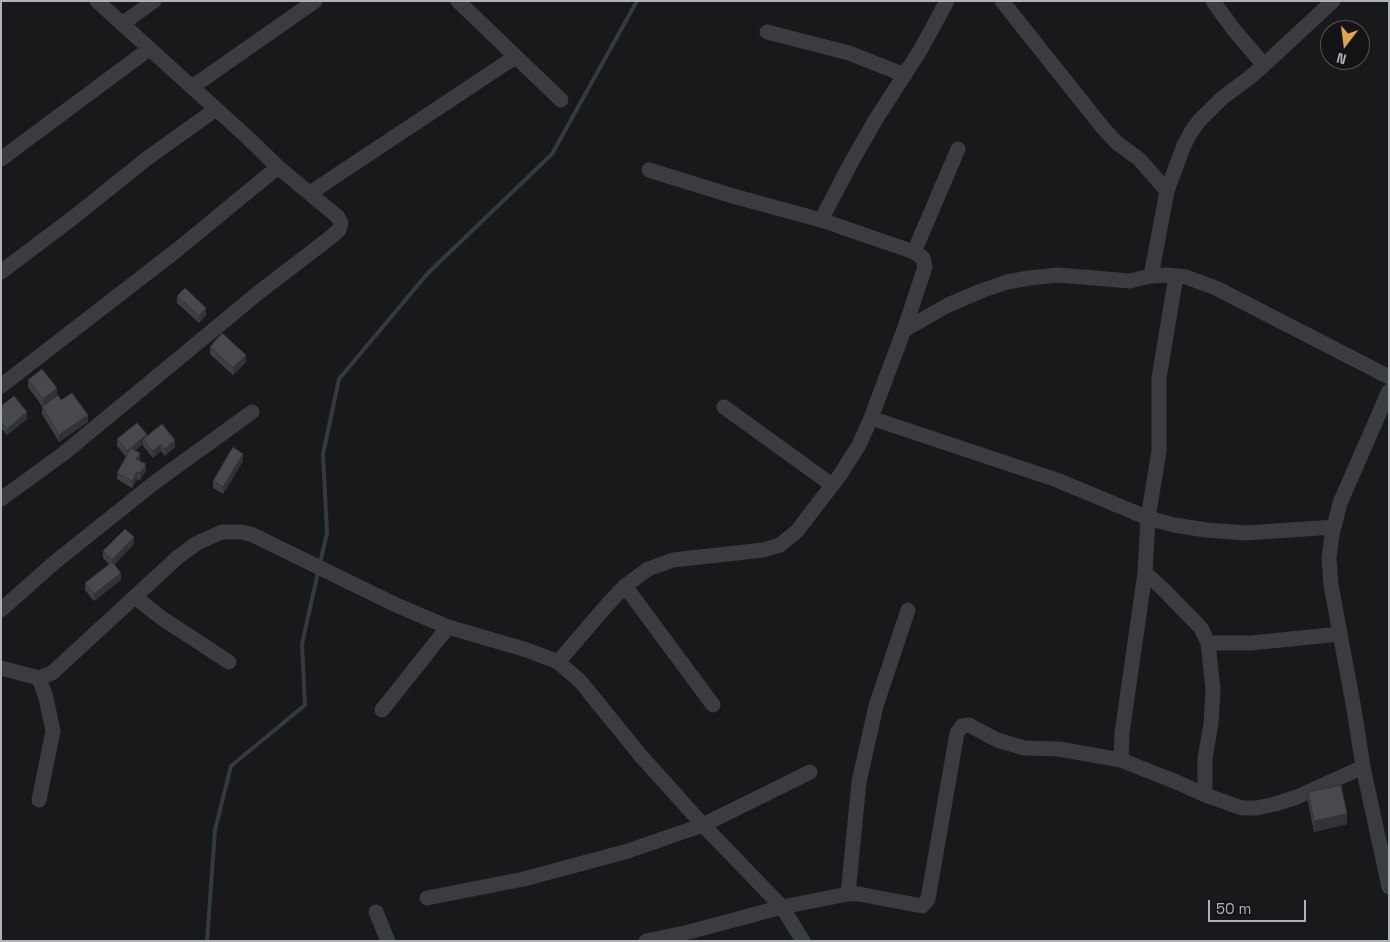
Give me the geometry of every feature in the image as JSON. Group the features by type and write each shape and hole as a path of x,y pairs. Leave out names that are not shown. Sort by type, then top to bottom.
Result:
{"street":[{"path":"1,499 63,454 258,293 339,230 341,223 338,217 278,167 98,1"},
{"path":"122,24 154,1"},
{"path":"192,87 316,1"},
{"path":"458,1 561,100"},
{"path":"821,220 852,161 934,27 947,1"},
{"path":"1002,1 1103,128 1139,159 1167,191"},
{"path":"1213,1 1234,30 1264,65"},
{"path":"1151,276 1167,191 1184,145 1199,121 1222,98 1264,65 1333,1"},
{"path":"766,32 849,53 905,75"},
{"path":"1,159 149,49"},
{"path":"310,193 516,57"},
{"path":"1,272 145,160 216,109"},
{"path":"914,252 958,149"},
{"path":"1,386 170,256 278,167"},
{"path":"558,662 586,628 626,586 648,569 673,560 763,550 780,545 796,531 832,485 859,445 904,330 925,267 923,258 914,252 821,220 732,196 649,170"},
{"path":"904,330 948,305 1008,282 1058,275 1130,281 1151,276 1176,276 1186,277 1216,288 1389,377"},
{"path":"1121,760 1122,733 1144,573 1148,518 1159,451 1159,378 1176,276"},
{"path":"1389,390 1340,503 1329,558 1331,585 1363,767 1389,887"},
{"path":"724,407 832,485"},
{"path":"1,610 55,562 154,483 252,412"},
{"path":"871,418 1057,480 1148,518 1174,525 1246,533 1334,527"},
{"path":"1,668 39,678 52,673 136,598 178,557 197,543 222,532 242,532 262,538 396,605 448,627 527,650 558,662 580,681 641,756 703,826 782,907 803,941"},
{"path":"1144,573 1169,595 1201,628 1208,643 1213,689 1211,724 1204,758 1205,795"},
{"path":"626,586 713,705"},
{"path":"136,598 163,619 229,662"},
{"path":"848,894 859,782 876,706 908,610"},
{"path":"382,710 448,627"},
{"path":"1208,643 1251,643 1340,634"},
{"path":"39,678 46,698 52,731 39,800"},
{"path":"646,941 689,932 782,907 848,894 859,894 922,906 926,902 957,733 962,726 969,725 997,740 1024,748 1059,749 1121,760 1205,795 1242,808 1257,808 1296,797 1363,767"},
{"path":"427,898 524,879 628,851 703,826 810,772"},
{"path":"376,912 388,941"}],"building":[{"path":"185,288 206,308 199,316 177,296"},
{"path":"222,333 246,355 233,368 210,347"},
{"path":"42,369 57,388 43,399 28,380"},
{"path":"72,393 88,415 59,435 42,407 58,395 61,400"},
{"path":"14,396 27,412 7,429 1,421 1,406"},
{"path":"137,423 147,434 127,451 117,439"},
{"path":"162,424 175,440 165,449 161,444 153,451 143,439"},
{"path":"233,447 243,454 223,487 213,481"},
{"path":"131,448 140,453 136,459 146,464 140,473 137,472 132,481 117,473"},
{"path":"125,529 134,537 112,560 103,551"},
{"path":"112,562 121,573 94,594 85,583"},
{"path":"1341,785 1347,814 1314,821 1308,792"}],"waterway":[{"path":"320,563 327,533 323,454 339,379 428,273 552,154 637,1"},
{"path":"207,941 215,830 231,766 305,705 302,644 318,572"}]}
